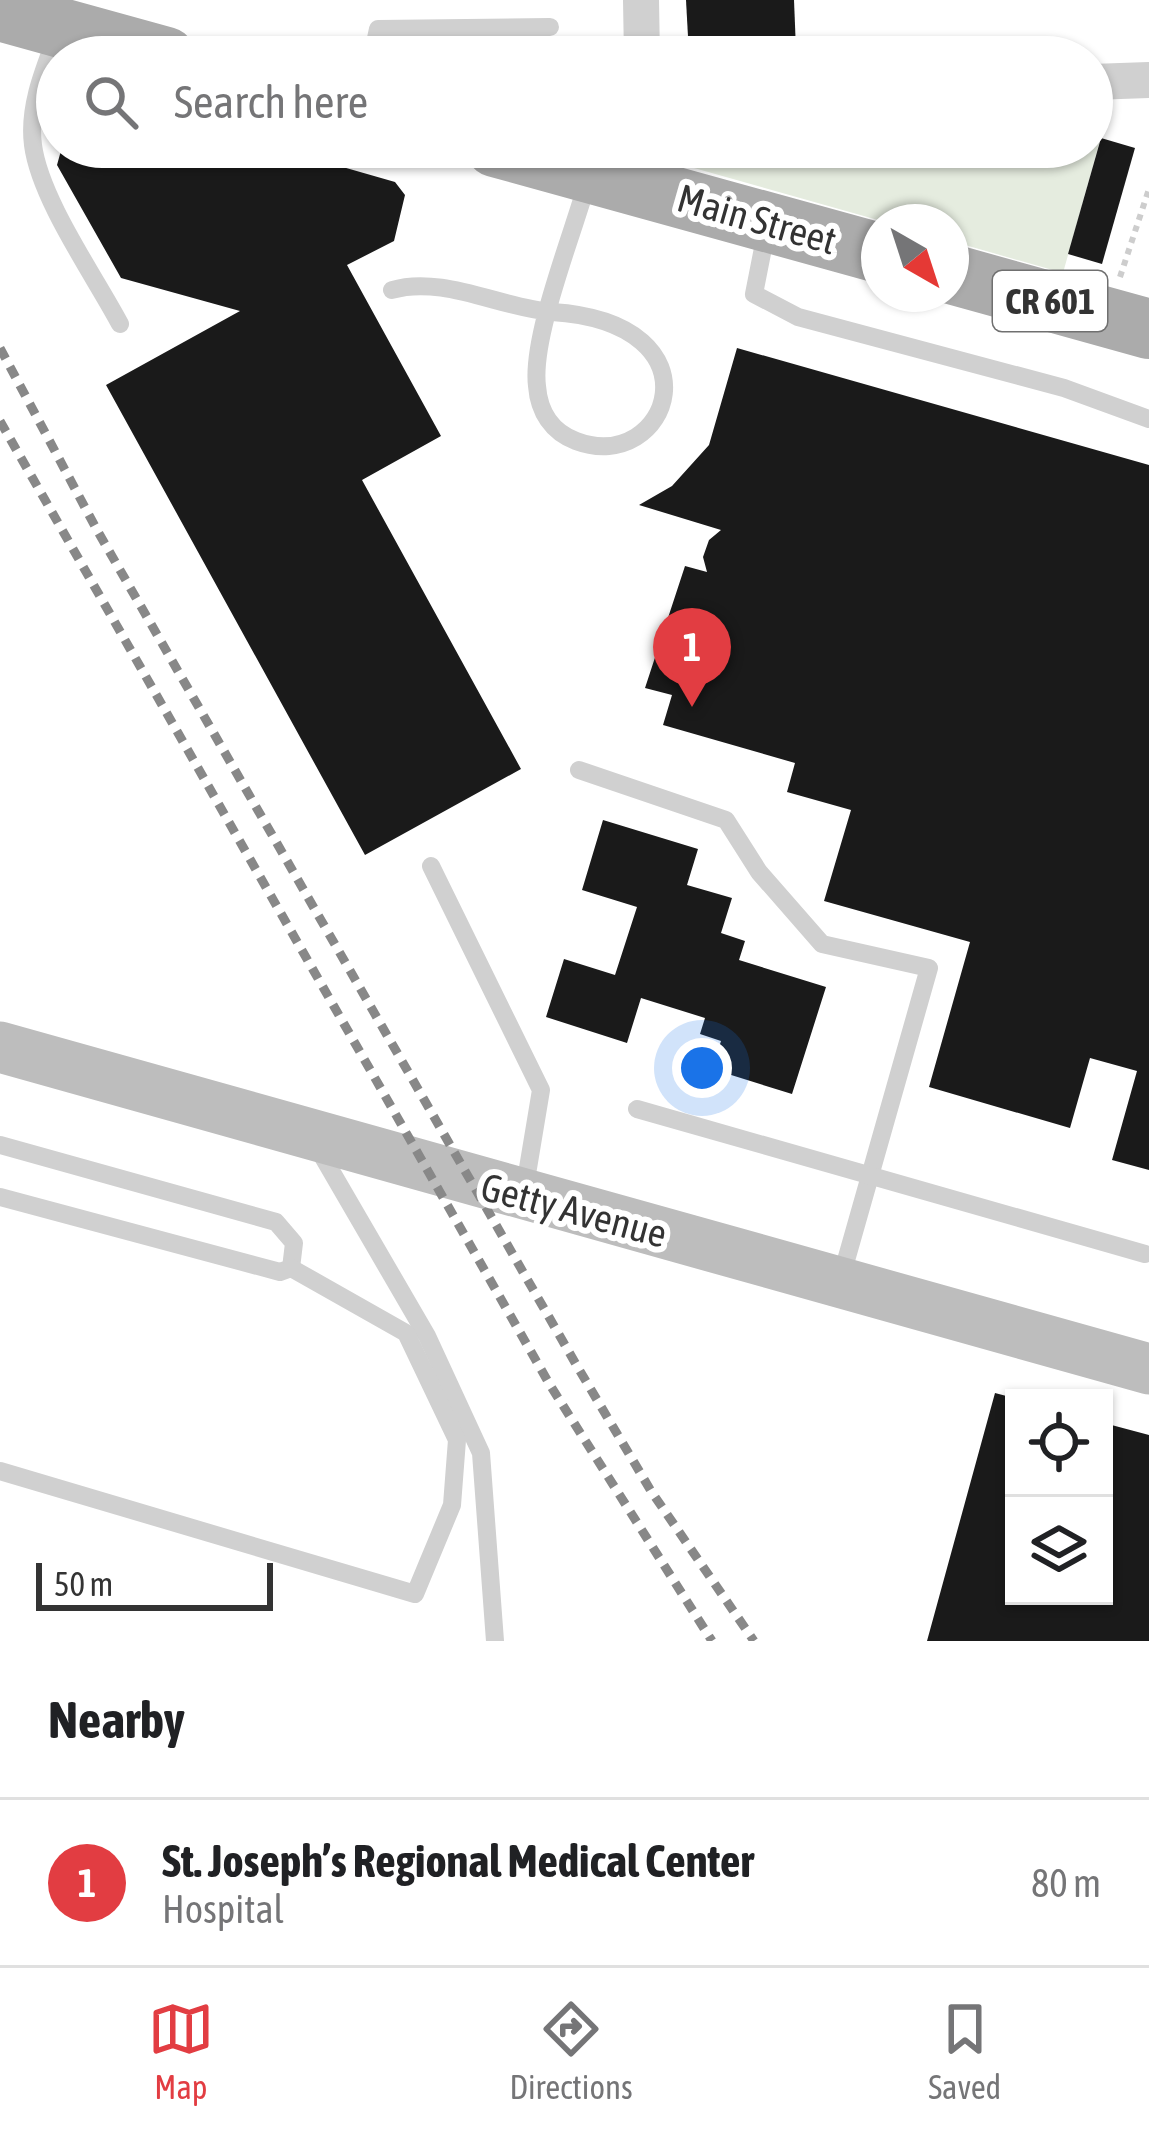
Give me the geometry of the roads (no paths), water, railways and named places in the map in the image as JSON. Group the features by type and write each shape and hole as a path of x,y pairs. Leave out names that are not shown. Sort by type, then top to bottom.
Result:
{"main road":[{"path":"0,11 59,14 114,36"},
{"name":"Main Street","path":"619,168 768,222 861,249"},
{"name":"CR 601","path":"969,277 1134,305"},
{"name":"Getty Avenue","path":"0,1047 1149,1369"}],"street":[{"path":"641,0 642,36"},
{"path":"1113,81 1149,80"}],"lane":[{"path":"376,36 378,29 550,27"},
{"path":"526,28 526,36"},
{"path":"36,110 36,154"},
{"path":"41,168 120,323"},
{"path":"392,290 410,285 436,288 550,312 586,312 617,322 645,341 662,366 664,398 656,420 640,435 590,446 562,436 544,415 536,385 550,312 595,168"},
{"path":"768,222 754,294 798,317 1064,388 1149,419"},
{"path":"579,770 726,820 759,872 822,944 929,968 840,1282"},
{"path":"431,866 541,1090 524,1197"},
{"path":"637,1109 1144,1254"},
{"path":"311,1136 427,1336 481,1454 495,1641"},
{"path":"0,1144 276,1222 294,1243 291,1268"},
{"path":"0,1197 280,1272 291,1268 406,1333 457,1440 452,1505 415,1594 0,1471"}],"railway":[{"path":"0,348 97,530 577,1366 651,1491 754,1641"},
{"path":"0,421 550,1385 712,1641"}],"place":[{"name":"St. Joseph’s Regional Medical Center","path":"692,707"}]}
